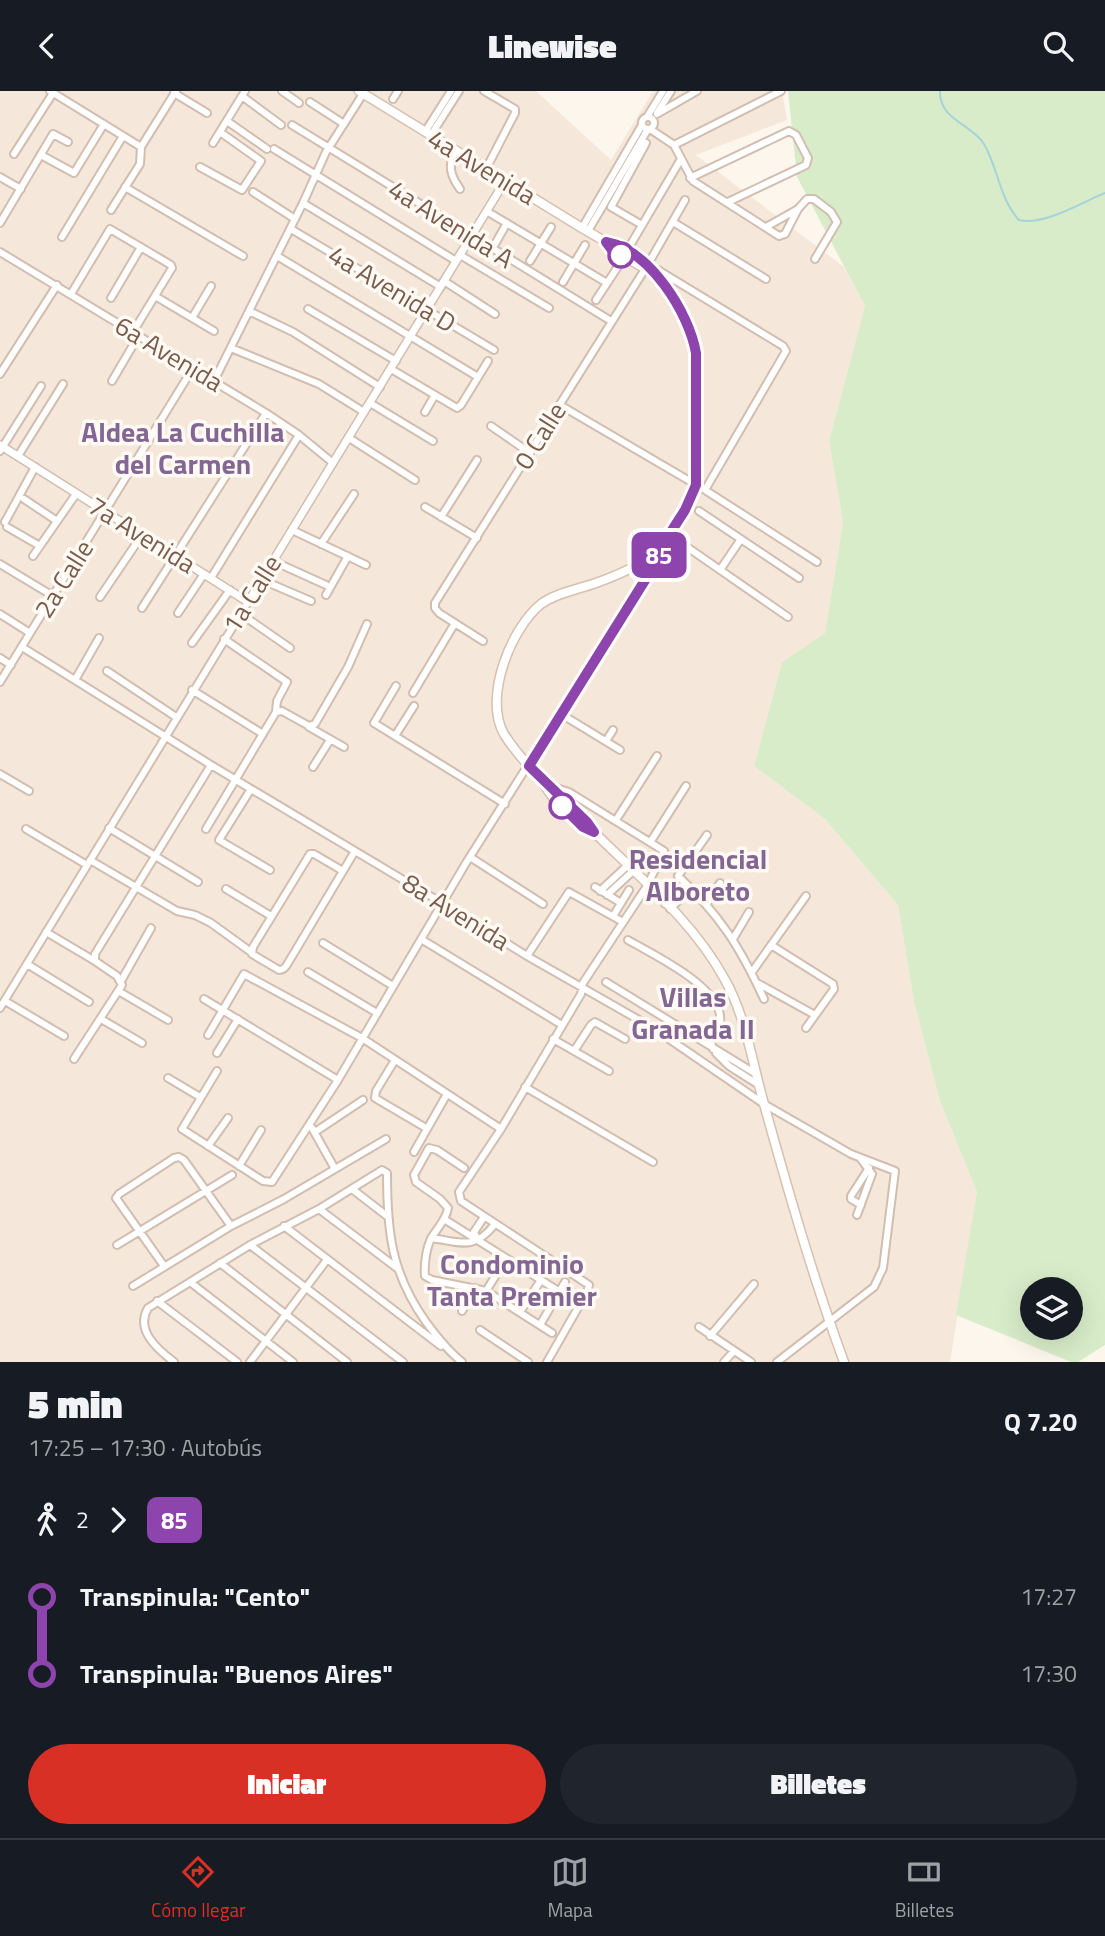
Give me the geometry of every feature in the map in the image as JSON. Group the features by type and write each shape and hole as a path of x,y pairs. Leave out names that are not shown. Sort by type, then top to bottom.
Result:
{"main road":[{"name":"4a Avenida","path":"365,93 585,230 625,250 648,268 677,303 694,342 696,485"},
{"path":"594,832 583,827 548,792 505,735 497,716 499,681 504,661 514,638 542,604 620,574 660,549 696,485"},
{"path":"540,778 553,787 647,885 702,945 725,978 737,1005 829,1321 844,1362"}],"street":[{"path":"282,91 299,103"},
{"path":"393,99 398,91"},
{"path":"428,133 452,91"},
{"path":"428,133 459,91"},
{"path":"484,91 514,108 516,113 486,169"},
{"path":"650,123 663,91"},
{"path":"585,230 671,91"},
{"path":"650,123 697,91"},
{"path":"674,145 781,91"},
{"path":"14,154 51,92 141,147"},
{"path":"111,210 140,164 141,147 175,92 207,113"},
{"path":"214,381 329,147 365,93"},
{"path":"213,143 243,94 281,125"},
{"path":"310,101 344,124"},
{"path":"227,121 316,176 549,308"},
{"path":"650,123 674,145 690,178 783,236 807,199 814,199 831,212 837,222 816,259"},
{"path":"41,155 73,174 104,124"},
{"name":"4a Avenida A","path":"292,125 611,321"},
{"path":"690,178 792,131 808,158 806,165 728,202"},
{"path":"200,167 242,190 261,161 220,132"},
{"path":"0,223 3,210 20,189 53,134 68,142"},
{"path":"62,237 123,136"},
{"path":"642,225 611,207 646,143"},
{"path":"455,150 450,169 452,178 460,189"},
{"path":"631,244 681,159"},
{"path":"0,177 20,189"},
{"name":"1a Calle","path":"0,1008 505,181"},
{"path":"125,187 243,256"},
{"path":"253,192 295,219"},
{"name":"0 Calle","path":"455,623 436,610 435,603 611,321 648,268 685,200"},
{"path":"303,203 495,314"},
{"path":"766,227 799,209"},
{"path":"488,212 607,283"},
{"path":"673,222 766,279"},
{"path":"495,244 508,223"},
{"path":"530,261 551,227"},
{"path":"71,294 110,229 172,266 112,381"},
{"name":"4a Avenida D","path":"290,229 494,350"},
{"path":"563,282 585,245"},
{"path":"111,298 142,247"},
{"name":"6a Avenida","path":"0,252 266,412 333,463"},
{"path":"277,256 478,376"},
{"path":"596,300 617,268"},
{"name":"4a Avenida","path":"648,268 658,270 744,321 783,346 786,351 705,490"},
{"path":"0,372 57,285"},
{"path":"192,318 211,286"},
{"path":"155,296 214,331"},
{"path":"308,309 396,361"},
{"path":"250,311 293,332 380,387"},
{"path":"231,348 319,384 364,412"},
{"path":"391,369 459,407 488,361"},
{"name":"2a Calle","path":"0,682 193,368"},
{"path":"18,456 63,384"},
{"path":"1,447 41,386"},
{"path":"425,412 435,395"},
{"path":"370,403 433,441"},
{"path":"560,405 705,490 817,562"},
{"path":"142,608 266,412"},
{"path":"491,426 530,453"},
{"path":"178,613 208,576 299,435"},
{"path":"349,437 415,480"},
{"name":"7a Avenida","path":"1,447 248,602"},
{"path":"441,517 477,460"},
{"path":"35,467 6,525 40,547"},
{"path":"33,556 76,494"},
{"path":"321,544 354,494"},
{"path":"24,499 57,521"},
{"path":"425,507 477,538"},
{"path":"699,511 799,578"},
{"path":"292,530 366,565"},
{"path":"100,597 142,535"},
{"path":"669,536 682,541 788,617"},
{"path":"720,570 741,539"},
{"path":"217,1071 182,1129 264,1181 272,1182 312,1129 442,902 657,561 660,549"},
{"path":"326,595 348,556"},
{"path":"273,561 326,585"},
{"path":"0,564 53,596"},
{"path":"262,580 310,601"},
{"path":"192,643 230,590"},
{"path":"0,614 30,633"},
{"path":"241,614 290,647"},
{"path":"413,694 455,623 483,641"},
{"path":"309,726 315,724 327,704 368,624"},
{"path":"75,680 99,638"},
{"path":"206,829 276,712 276,705 287,682 224,639"},
{"name":"8a Avenida","path":"22,647 235,780 442,902 582,989 663,1034 764,1104 860,1157 893,1170 896,1176 883,1268 879,1279 874,1287 829,1321"},
{"path":"0,658 11,665"},
{"path":"107,671 176,717"},
{"path":"396,686 374,719 375,724 505,804"},
{"path":"192,690 263,734"},
{"path":"395,736 414,706"},
{"path":"276,712 282,711 344,747"},
{"path":"561,714 620,750"},
{"path":"606,741 613,730"},
{"path":"313,767 330,740"},
{"path":"617,820 657,756"},
{"path":"95,961 93,958 97,948 211,765"},
{"path":"0,774 29,791"},
{"path":"651,841 687,786"},
{"path":"547,1362 589,1285 461,1201 459,1192 501,1129 581,994 583,983 664,854 662,849 651,841 617,820 569,792 553,787"},
{"path":"251,789 219,840 270,870"},
{"path":"109,828 198,883"},
{"path":"26,829 177,911 195,915 211,923 279,970 284,969 355,851"},
{"path":"707,835 678,876 707,904 733,939 764,999"},
{"path":"251,952 310,854 343,871"},
{"path":"470,857 543,904"},
{"path":"621,903 601,891 630,869"},
{"path":"707,904 720,883"},
{"path":"667,907 688,885"},
{"path":"226,889 271,916"},
{"path":"615,913 629,890"},
{"path":"527,956 569,892 623,922"},
{"path":"752,972 806,895"},
{"path":"733,939 749,912"},
{"path":"74,1059 120,992 121,981 151,928"},
{"path":"46,932 95,961 121,981"},
{"path":"421,939 562,1025"},
{"path":"628,940 698,982 711,996 720,1014 720,1022 711,1042 713,1049 729,1066 759,1085"},
{"path":"323,943 393,986"},
{"path":"771,946 834,984 834,989 806,1028"},
{"path":"27,964 89,1002"},
{"path":"308,972 377,1013"},
{"path":"208,1035 244,974 362,1038 501,1129"},
{"path":"606,982 756,1074"},
{"path":"757,983 815,1015"},
{"path":"120,992 168,1020"},
{"path":"204,999 338,1080"},
{"path":"5,1000 64,1036"},
{"path":"101,1019 142,1043"},
{"path":"217,1053 237,1019"},
{"path":"574,1051 595,1022 625,1039"},
{"path":"554,1039 609,1072"},
{"path":"395,1060 376,1091 375,1098 426,1128"},
{"path":"168,1078 200,1097"},
{"path":"524,1087 653,1162"},
{"path":"414,1152 447,1094"},
{"path":"312,1129 363,1100"},
{"path":"208,1146 228,1118"},
{"path":"312,1129 335,1169"},
{"path":"239,1166 261,1130"},
{"path":"133,1286 231,1226 284,1199 386,1139"},
{"path":"464,1168 437,1150 429,1148 414,1175 416,1182 448,1208 431,1238 424,1266 425,1276 432,1280 485,1291 552,1332"},
{"path":"164,1266 116,1198 179,1157 206,1189 231,1226"},
{"path":"857,1215 872,1174 860,1157"},
{"path":"860,1205 851,1199 851,1196 869,1168"},
{"path":"174,1362 157,1349 146,1329 145,1314 157,1301 250,1245 385,1171 387,1216 397,1268 408,1296 447,1350"},
{"path":"117,1245 232,1175"},
{"path":"352,1189 387,1216"},
{"path":"318,1209 397,1268"},
{"path":"478,1241 474,1232 484,1217"},
{"path":"444,1219 560,1292"},
{"path":"431,1238 468,1243 478,1241 485,1237 495,1224"},
{"path":"284,1226 326,1261 462,1362"},
{"path":"250,1245 397,1360"},
{"path":"485,1291 506,1259"},
{"path":"250,1362 326,1261"},
{"path":"220,1263 347,1362"},
{"path":"520,1312 541,1280"},
{"path":"190,1282 293,1362"},
{"path":"540,1325 565,1282"},
{"path":"710,1336 754,1284"},
{"path":"462,1311 475,1288"},
{"path":"157,1301 237,1362"},
{"path":"778,1362 829,1321"},
{"path":"699,1327 751,1362"},
{"path":"480,1330 527,1362"},
{"path":"724,1362 734,1351"}],"shaded area":[{"path":"0,91 536,91 611,160 653,91 782,91 787,120 696,155 844,267 865,306 829,441 843,522 825,633 782,662 754,766 825,819 898,905 914,1002 940,1101 977,1192 950,1362 0,1362"}],"green space":[{"path":"788,91 1105,91 1105,1345 1078,1362 1071,1362 956,1315 977,1192 940,1101 914,1002 898,905 825,819 754,766 782,662 825,633 843,522 829,441 865,306 797,177"}],"waterway":[{"path":"940,91 945,109 984,144 1007,203 1019,220 1040,220 1105,193"}],"bus line":[{"name":"85","path":"562,806 583,827 594,832 553,787 529,766 657,561 660,549 685,510 696,485 696,353 692,333 663,283 642,262 625,250 606,242 612,250 621,255"}],"district":[{"name":"Aldea La Cuchilla del Carmen","path":"183,448"},
{"name":"Residencial Alboreto","path":"698,875"},
{"name":"Villas Granada II","path":"693,1013"},
{"name":"Condominio Tanta Premier","path":"512,1280"}]}
